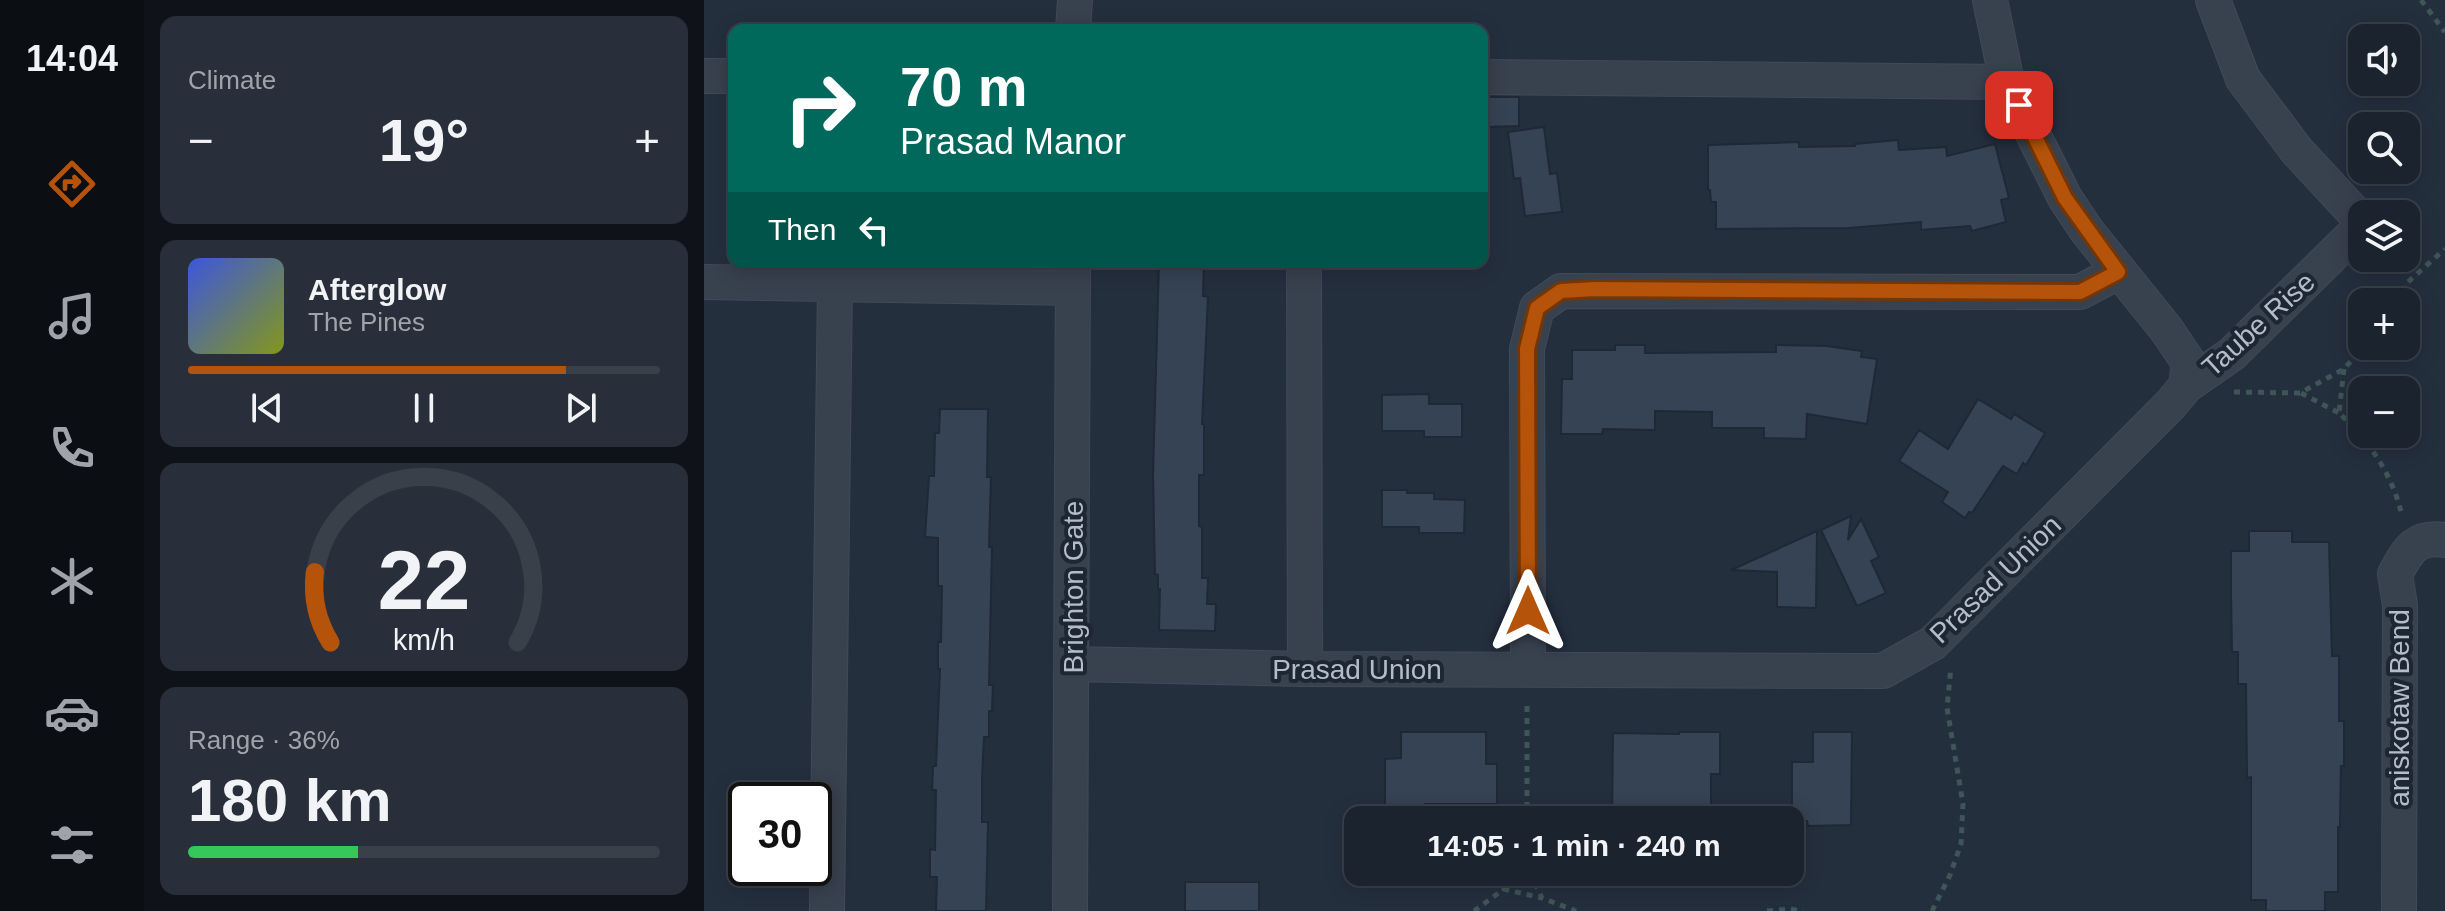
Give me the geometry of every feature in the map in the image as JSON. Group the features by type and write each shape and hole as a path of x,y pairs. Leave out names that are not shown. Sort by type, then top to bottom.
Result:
{"street":[{"path":"1073,24 1075,0"},
{"path":"1990,0 2007,82 2065,198 2189,363 2186,386"},
{"name":"Taube Rise","path":"2213,0 2243,79 2297,151 2348,208"},
{"path":"704,76 728,76"},
{"path":"1488,77 2007,82"},
{"name":"Taube Rise","path":"2186,386 2225,361 2348,238"},
{"path":"1304,268 1305,669"},
{"path":"1527,683 1527,349 1537,308 1561,291 2080,292 2118,272"},
{"path":"704,282 835,283 1073,275"},
{"name":"Brighton Gate","path":"1070,911 1073,275"},
{"path":"827,911 835,283"},
{"name":"Prasad Union","path":"1073,664 1305,669 1527,683 1883,671 1933,643 2186,386"},
{"path":"2409,548 2429,538 2445,540"},
{"name":"aniskotaw Bend","path":"2399,911 2400,605 2395,574 2409,548"}],"path":[{"path":"2421,0 2445,32"},
{"path":"2404,288 2445,249"},
{"path":"2300,393 2344,369 2352,360"},
{"path":"2225,361 2229,391 2300,393 2339,413 2363,436 2382,465 2398,501 2409,548"},
{"path":"2339,413 2344,369"},
{"path":"1932,911 1961,844 1963,804 1947,708 1951,663"},
{"path":"1527,683 1527,806"},
{"path":"1474,911 1507,886"},
{"path":"1536,886 1542,898"},
{"path":"1504,889 1542,898 1576,911"},
{"path":"1767,911 1803,911"}],"building":[{"path":"1488,97 1519,97 1519,126 1488,127"},
{"path":"1544,127 1550,174 1557,173 1562,212 1525,216 1520,178 1514,179 1508,132"},
{"path":"1898,140 1899,150 1946,147 1947,156 1995,144 2009,198 2001,200 2006,222 1972,231 1970,226 1921,230 1921,222 1849,228 1716,229 1716,202 1711,202 1708,190 1708,145 1799,142 1799,147 1855,146"},
{"path":"1159,268 1204,268 1203,296 1208,297 1202,424 1204,475 1199,475 1199,526 1202,527 1202,578 1208,578 1207,604 1216,604 1215,631 1159,630 1160,589 1158,575 1155,574 1153,474"},
{"path":"1615,345 1645,345 1645,353 1776,352 1776,345 1827,346 1862,351 1861,357 1877,359 1867,424 1807,414 1806,439 1764,438 1764,428 1712,428 1712,412 1655,411 1655,430 1603,429 1602,434 1561,434 1562,379 1572,379 1572,350 1615,350"},
{"path":"1429,394 1429,404 1462,404 1462,437 1424,437 1424,431 1382,431 1382,395"},
{"path":"1978,399 2011,419 2014,414 2045,433 2026,465 2023,463 2017,474 2003,466 1972,513 1969,512 1965,518 1942,502 1948,492 1899,461 1919,430 1948,449"},
{"path":"940,409 988,409 987,477 991,477 989,547 992,547 989,685 993,685 989,737 984,737 982,778 982,822 988,822 986,911 936,911 937,877 930,877 930,849 935,850 936,790 932,790 933,766 936,766 942,586 938,586 938,538 925,537 929,476 934,476 935,433 939,433"},
{"path":"1382,490 1434,493 1434,499 1465,500 1464,533 1419,533 1419,527 1382,527"},
{"path":"1851,516 1848,540 1861,519 1879,557 1871,561 1886,593 1857,606 1821,530"},
{"path":"1817,531 1816,608 1777,607 1777,572 1731,570"},
{"path":"2249,531 2292,531 2292,542 2329,542 2332,656 2339,656 2339,721 2344,721 2344,766 2341,766 2338,827 2338,892 2325,892 2325,911 2266,911 2266,900 2251,900 2251,777 2247,778 2246,684 2238,684 2238,652 2232,652 2231,595 2231,551 2249,551"},
{"path":"1401,732 1486,732 1486,764 1497,764 1497,804 1385,806 1385,759 1401,758"},
{"path":"1720,732 1720,774 1711,774 1711,806 1612,806 1613,733"},
{"path":"1813,732 1852,732 1851,825 1808,826 1804,821 1804,806 1792,806 1792,762 1813,762"},
{"path":"1185,882 1259,882 1259,911 1185,911"}],"route":[{"path":"1528,611 1527,349 1537,308 1561,291 1595,289 2080,292 2118,272 2065,198 2019,105"}]}
